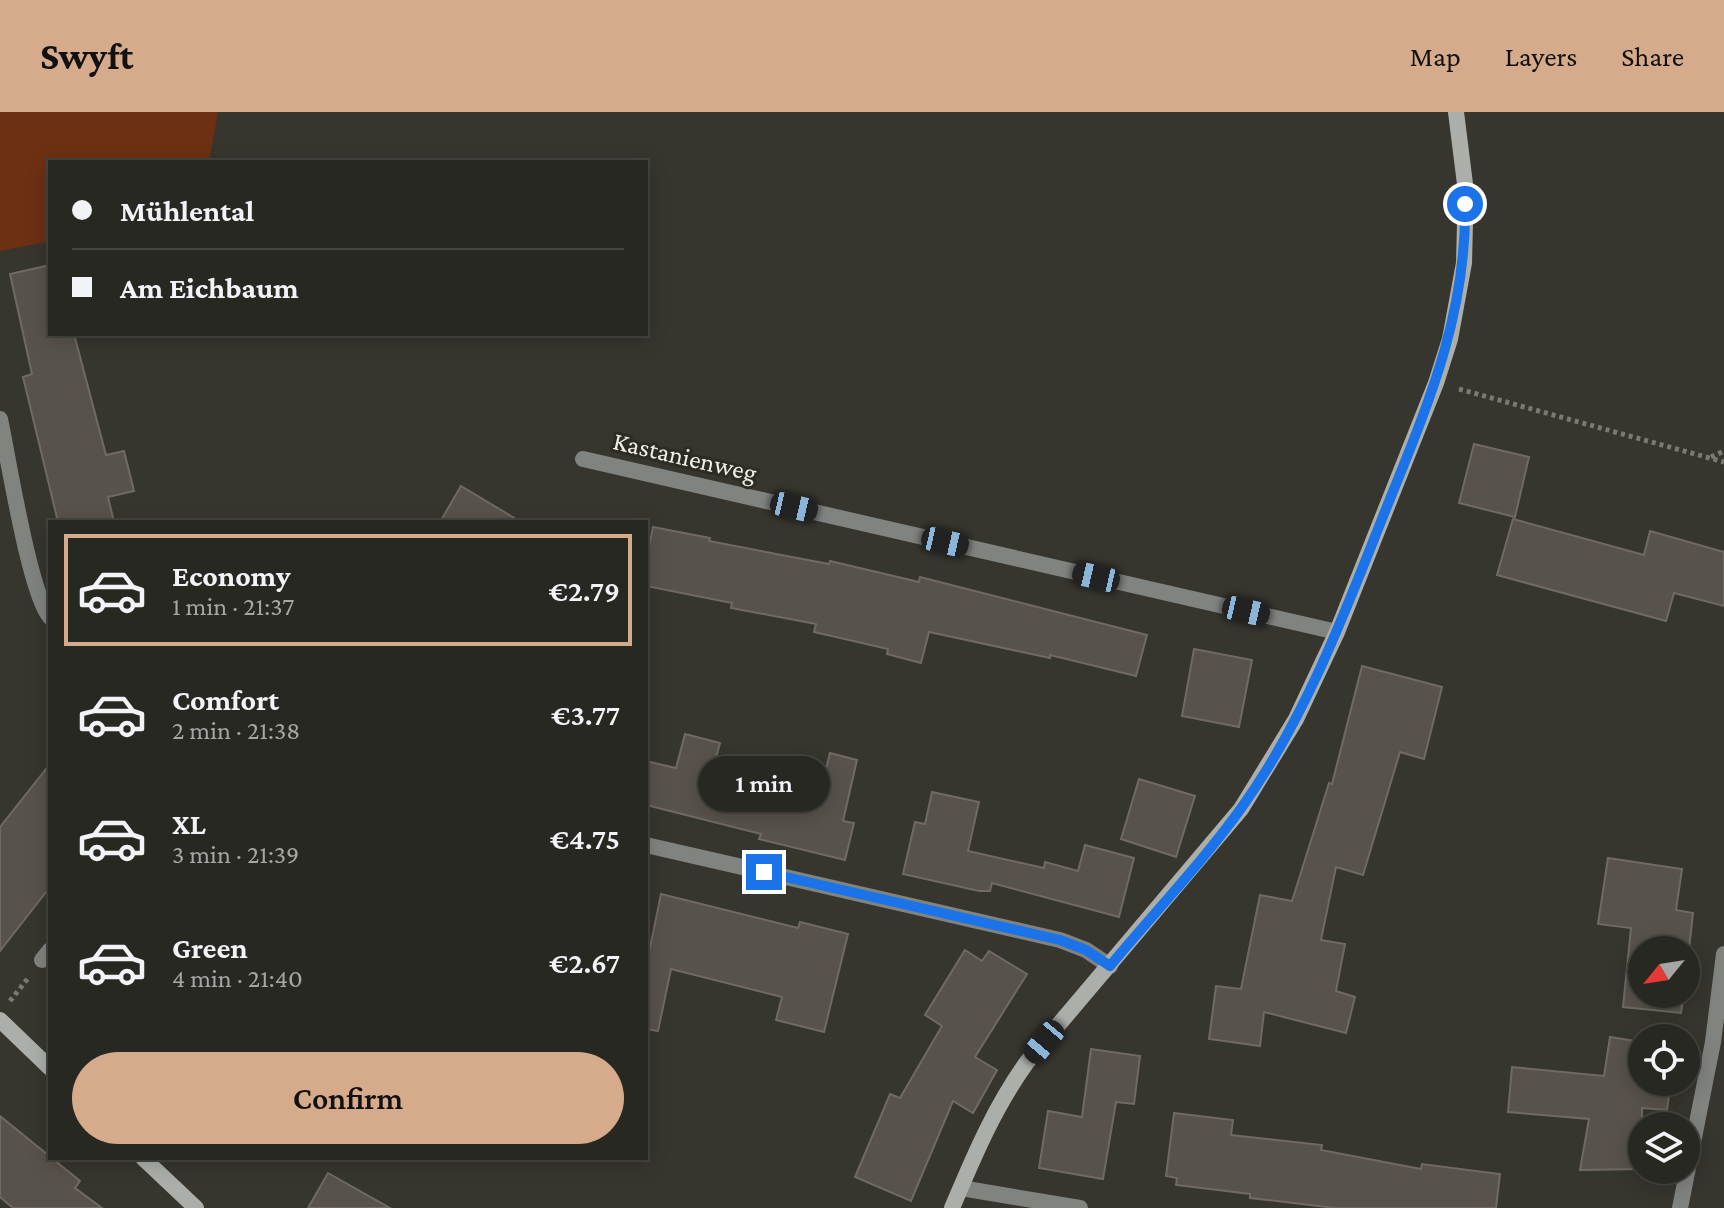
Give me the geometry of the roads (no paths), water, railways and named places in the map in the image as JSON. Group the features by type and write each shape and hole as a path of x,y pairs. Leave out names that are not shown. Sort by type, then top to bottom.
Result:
{"street":[{"path":"952,1208 1002,1098 1027,1062 1241,809 1296,719 1337,632 1436,383 1450,339 1464,263 1465,184 1456,112"},
{"path":"0,419 31,564 43,610 48,615"},
{"name":"Kastanienweg","path":"583,459 1337,632"},
{"path":"648,845 1060,940 1086,950 1110,966"},
{"path":"1680,1208 1718,1043 1724,954"},
{"path":"0,1020 48,1066"},
{"path":"145,1160 196,1208"},
{"path":"961,1188 1080,1208"}]}
